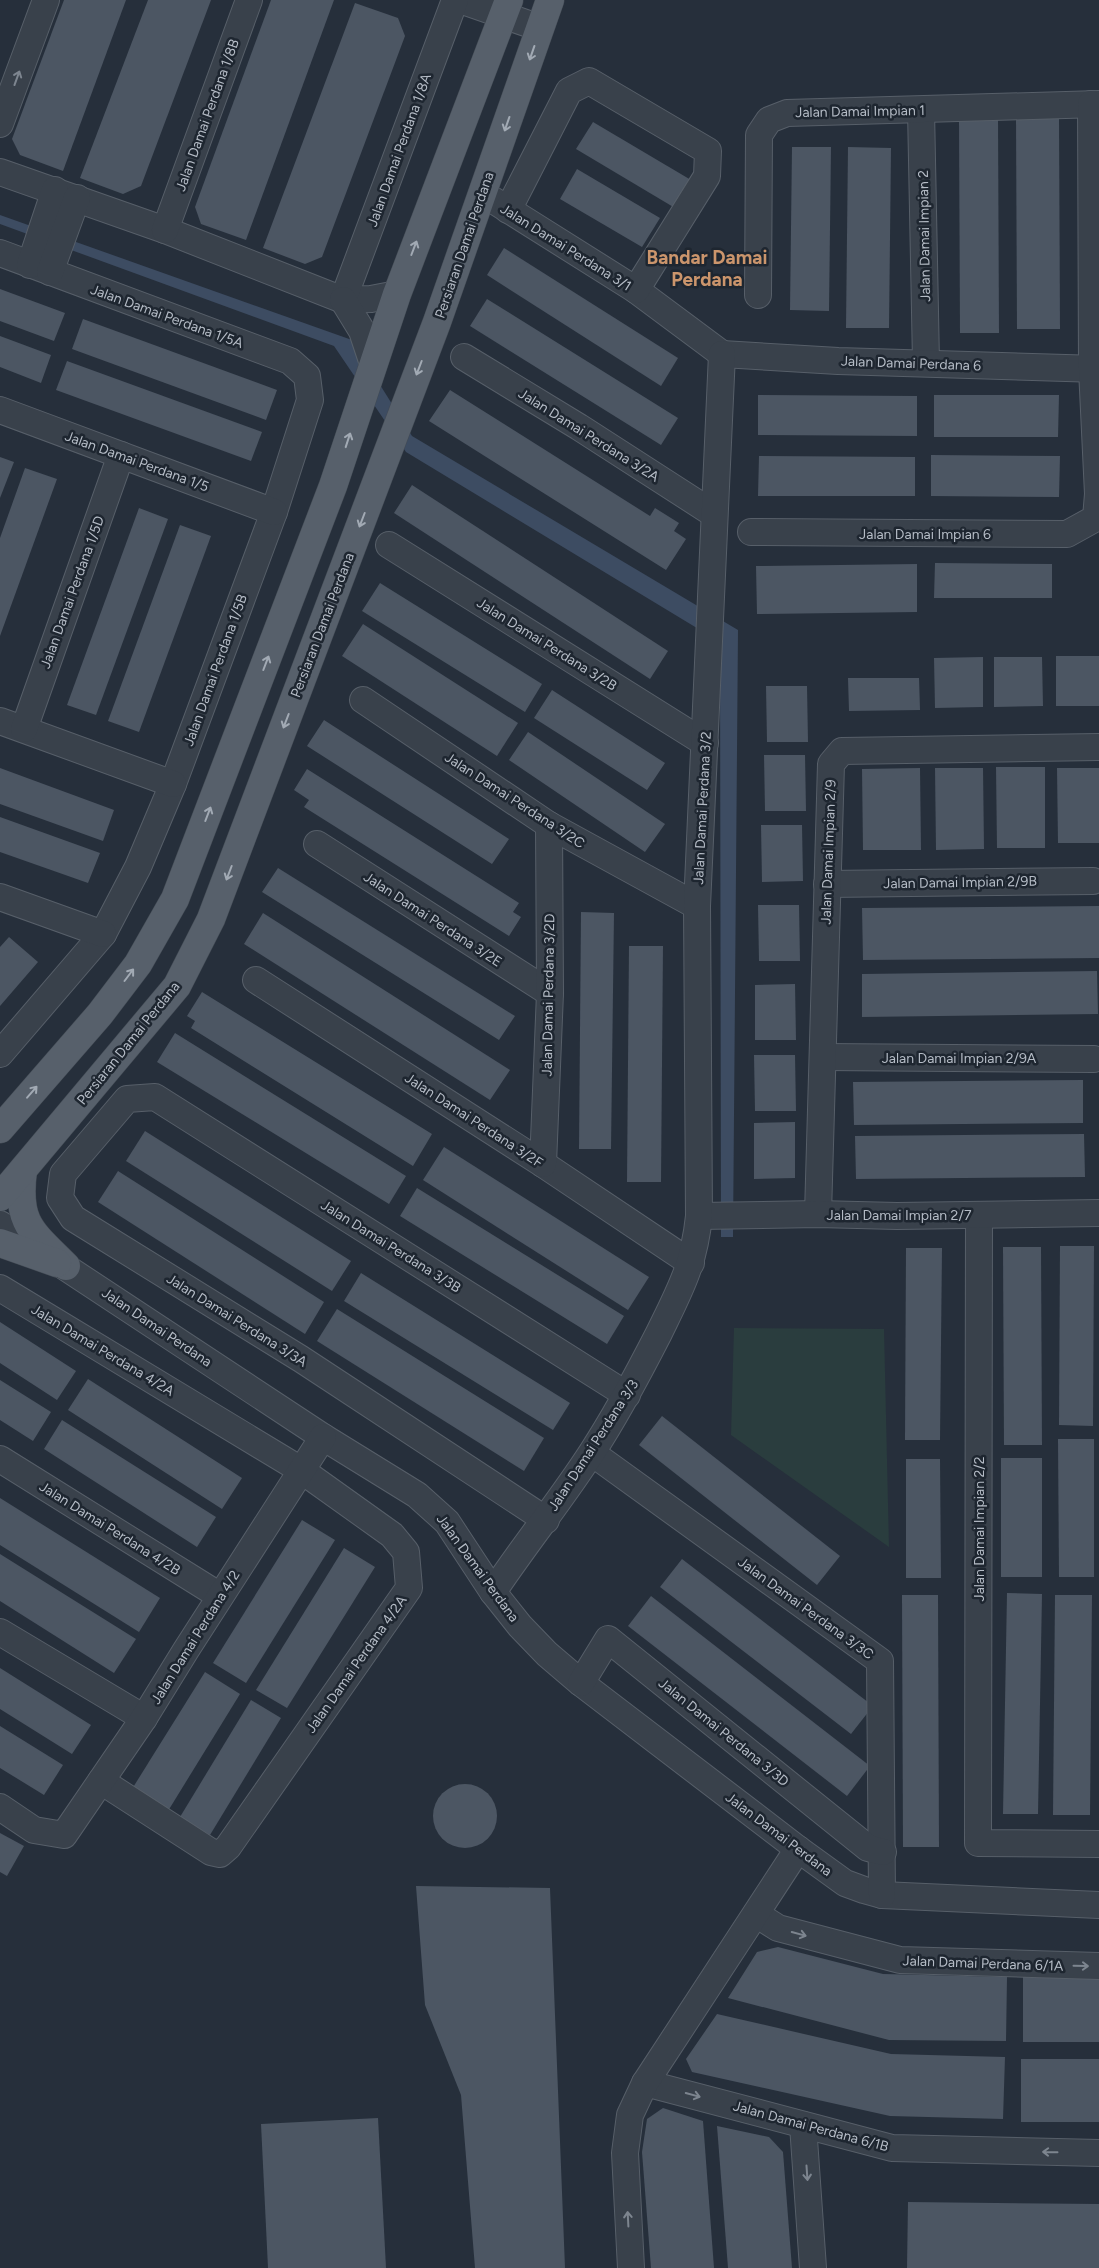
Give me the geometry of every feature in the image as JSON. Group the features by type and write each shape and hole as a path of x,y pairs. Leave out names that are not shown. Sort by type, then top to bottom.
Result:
{"main road":[{"name":"Persiaran Damai Perdana","path":"0,1197 177,986 211,919 437,322 550,0"},
{"path":"0,1129 100,1014 138,964 175,898 333,486 397,294 506,8"},
{"path":"23,1170 20,1194 27,1225 66,1266"},
{"path":"0,1243 66,1266"}],"street":[{"path":"0,124 46,0"},
{"name":"Jalan Damai Perdana 1/8B","path":"165,230 249,0"},
{"name":"Jalan Damai Perdana 1/8A","path":"343,300 455,0"},
{"path":"460,0 506,8 540,28"},
{"path":"508,210 569,91 589,81 708,151 707,176 636,290"},
{"path":"1095,104 1095,369 1098,502"},
{"name":"Jalan Damai Impian 1","path":"758,295 759,135 769,120 787,113 1095,104"},
{"name":"Jalan Damai Impian 2","path":"921,110 926,362"},
{"path":"0,172 165,230 343,300 371,299 397,294"},
{"path":"46,251 66,194"},
{"name":"Jalan Damai Perdana 3/1","path":"482,194 636,290 722,354"},
{"name":"Jalan Damai Perdana 1/5A","path":"0,253 46,251 290,361 307,376 310,400"},
{"path":"343,300 362,331 373,364"},
{"name":"Jalan Damai Perdana 6","path":"722,354 838,361 926,362 1095,369"},
{"name":"Jalan Damai Perdana 3/2","path":"691,1263 719,1216 697,906 722,354"},
{"name":"Jalan Damai Perdana 3/2A","path":"464,357 579,427 714,514"},
{"name":"Jalan Damai Perdana 1/5B","path":"0,1054 104,934 138,867 173,784 274,512 310,400"},
{"name":"Jalan Damai Perdana 1/5","path":"0,410 274,512"},
{"name":"Jalan Damai Perdana 1/5D","path":"12,725 121,455"},
{"name":"Jalan Damai Impian 6","path":"751,532 1066,534 1098,502"},
{"name":"Jalan Damai Perdana 3/2B","path":"389,544 705,743"},
{"name":"Jalan Damai Perdana 3/2C","path":"363,700 549,825 697,906"},
{"path":"12,725 173,784"},
{"name":"Jalan Damai Impian 2/9","path":"818,1214 831,764 842,751 1099,747"},
{"name":"Jalan Damai Perdana 3/2D","path":"543,1164 550,993 549,825"},
{"name":"Jalan Damai Perdana 3/2E","path":"317,844 550,993"},
{"name":"Jalan Damai Impian 2/9B","path":"827,884 1093,881"},
{"path":"0,897 104,934"},
{"name":"Jalan Damai Perdana 3/2F","path":"256,980 543,1164 691,1263"},
{"name":"Jalan Damai Impian 2/9A","path":"823,1058 1094,1059"},
{"name":"Jalan Damai Perdana 3/3B","path":"155,1097 627,1395"},
{"name":"Jalan Damai Perdana 3/3A","path":"155,1097 127,1099 63,1174 60,1198 73,1218 309,1364 546,1520"},
{"name":"Jalan Damai Impian 2/7","path":"719,1216 818,1214 979,1216 1099,1213"},
{"name":"Jalan Damai Impian 2/2","path":"979,1216 978,1843 1099,1844"},
{"name":"Jalan Damai Perdana","path":"0,1224 323,1437 417,1495 447,1522 493,1592 520,1626 547,1654 581,1683 845,1883 882,1895 1099,1905"},
{"name":"Jalan Damai Perdana 3/3","path":"493,1592 592,1453 627,1395 691,1263"},
{"name":"Jalan Damai Perdana 4/2A","path":"0,1288 301,1470 392,1535 406,1552 409,1588 228,1847 220,1854 211,1852 101,1781"},
{"name":"Jalan Damai Perdana 4/2","path":"0,1807 34,1830 64,1835 144,1718 323,1437"},
{"name":"Jalan Damai Perdana 3/3C","path":"592,1453 880,1661 882,1895"},
{"name":"Jalan Damai Perdana 4/2B","path":"0,1459 220,1596"},
{"path":"0,1632 144,1718"},
{"name":"Jalan Damai Perdana 3/3D","path":"581,1683 608,1639 868,1848 883,1852"},
{"path":"631,2268 625,2153 630,2115 645,2083 798,1849"},
{"name":"Jalan Damai Perdana 6/1A","path":"756,1914 778,1928 900,1960 1099,1966"},
{"name":"Jalan Damai Perdana 6/1B","path":"645,2083 892,2148 1099,2153"},
{"path":"803,2125 813,2268"}],"shaded area":[{"path":"734,1328 884,1329 889,1547 731,1435"}],"water":[{"path":"0,215 352,340 412,436 738,630 733,1237 721,1237 720,642 406,452 334,346 0,224"}],"building":[{"path":"64,0 126,0 63,171 20,155 12,139"},
{"path":"148,0 211,0 141,186 123,194 80,178"},
{"path":"271,0 334,0 246,240 201,224 195,207"},
{"path":"355,3 398,18 405,36 322,257 305,264 263,248"},
{"path":"998,118 999,333 960,333 959,119"},
{"path":"1016,118 1059,118 1060,329 1017,329"},
{"path":"593,122 691,180 675,208 576,149"},
{"path":"792,147 831,147 829,311 790,310"},
{"path":"848,147 891,148 889,328 846,328"},
{"path":"577,169 660,218 642,247 560,199"},
{"path":"504,248 678,358 661,386 487,275"},
{"path":"0,289 65,313 54,341 0,321"},
{"path":"487,299 678,418 661,445 470,326"},
{"path":"83,319 277,390 266,420 72,349"},
{"path":"0,336 51,355 41,383 0,367"},
{"path":"67,361 262,432 251,461 56,390"},
{"path":"450,390 650,516 655,508 679,523 674,531 686,539 666,570 429,421"},
{"path":"758,395 917,396 917,436 758,435"},
{"path":"934,395 1059,395 1058,437 934,437"},
{"path":"931,455 1060,456 1059,497 931,496"},
{"path":"759,456 915,457 915,496 758,496"},
{"path":"0,457 14,462 0,498"},
{"path":"25,468 57,479 0,636 0,538"},
{"path":"412,485 668,651 650,679 394,513"},
{"path":"139,508 168,519 96,715 67,705"},
{"path":"180,525 211,536 139,732 108,721"},
{"path":"935,563 1052,564 1052,598 934,598"},
{"path":"917,564 917,612 757,614 756,566"},
{"path":"380,583 542,684 525,712 362,611"},
{"path":"363,624 518,723 497,756 342,656"},
{"path":"1056,656 1099,656 1099,706 1056,706"},
{"path":"983,657 983,707 935,708 934,658"},
{"path":"994,657 1042,657 1043,706 994,707"},
{"path":"848,678 919,678 920,710 849,711"},
{"path":"766,686 807,686 808,742 767,742"},
{"path":"552,690 665,763 647,790 534,718"},
{"path":"324,720 509,839 492,864 307,746"},
{"path":"528,732 665,824 645,852 509,760"},
{"path":"764,755 805,755 806,811 765,811"},
{"path":"996,767 1045,767 1045,848 997,848"},
{"path":"0,768 114,810 103,841 0,804"},
{"path":"920,768 921,850 863,850 862,769"},
{"path":"935,768 983,768 984,849 936,850"},
{"path":"1057,768 1099,768 1099,843 1058,843"},
{"path":"307,769 519,903 513,912 521,917 509,936 304,807 309,800 294,790"},
{"path":"0,817 100,853 88,883 0,852"},
{"path":"761,825 802,825 803,881 762,882"},
{"path":"278,868 515,1016 499,1040 262,892"},
{"path":"758,905 799,905 800,961 759,961"},
{"path":"1099,906 1099,958 863,960 862,908"},
{"path":"581,912 614,913 611,1149 579,1149"},
{"path":"263,913 510,1070 490,1100 244,944"},
{"path":"9,937 38,962 0,1006 0,947"},
{"path":"629,946 663,946 661,1182 627,1182"},
{"path":"1097,971 1098,1014 862,1017 862,974"},
{"path":"795,984 796,1040 755,1040 755,985"},
{"path":"202,992 432,1134 413,1166 191,1028 195,1021 187,1016"},
{"path":"175,1033 406,1176 389,1204 157,1062"},
{"path":"754,1055 795,1055 796,1111 755,1111"},
{"path":"1083,1080 1083,1123 854,1125 853,1082"},
{"path":"795,1122 795,1178 754,1179 754,1123"},
{"path":"145,1131 351,1261 332,1291 126,1161"},
{"path":"1084,1134 1085,1177 856,1179 855,1136"},
{"path":"444,1147 649,1277 628,1310 423,1180"},
{"path":"118,1171 324,1302 305,1334 98,1202"},
{"path":"417,1188 624,1316 607,1344 400,1216"},
{"path":"1060,1246 1094,1246 1093,1426 1059,1425"},
{"path":"1003,1247 1041,1247 1042,1445 1004,1445"},
{"path":"906,1248 942,1248 940,1440 905,1440"},
{"path":"361,1273 570,1403 553,1430 344,1301"},
{"path":"337,1309 544,1438 524,1471 317,1341"},
{"path":"0,1322 76,1371 57,1400 0,1363"},
{"path":"88,1379 242,1478 222,1509 68,1410"},
{"path":"0,1380 51,1412 33,1441 0,1420"},
{"path":"662,1416 840,1556 817,1585 639,1445"},
{"path":"62,1420 216,1517 197,1547 44,1449"},
{"path":"1058,1439 1094,1439 1094,1577 1059,1577"},
{"path":"1001,1458 1042,1458 1042,1577 1001,1577"},
{"path":"906,1459 940,1459 941,1578 906,1578"},
{"path":"0,1498 160,1598 139,1632 0,1545"},
{"path":"302,1520 335,1540 246,1683 213,1663"},
{"path":"344,1548 375,1567 287,1708 256,1690"},
{"path":"0,1554 136,1639 114,1673 0,1601"},
{"path":"682,1559 873,1706 851,1734 660,1587"},
{"path":"1007,1593 1042,1594 1038,1814 1003,1814"},
{"path":"902,1595 938,1595 939,1847 903,1847"},
{"path":"1055,1595 1092,1595 1090,1815 1053,1815"},
{"path":"651,1596 870,1766 847,1796 628,1626"},
{"path":"0,1668 91,1725 72,1754 0,1709"},
{"path":"205,1672 240,1694 168,1811 132,1789"},
{"path":"251,1700 281,1718 210,1835 180,1817"},
{"path":"0,1726 63,1765 44,1795 0,1768"},
{"path":"459,1784 471,1784 488,1793 495,1804 497,1816 495,1828 488,1839 471,1848 459,1848 447,1843 438,1834 433,1822 433,1810 438,1798 447,1789"},
{"path":"0,1833 24,1846 7,1876 0,1872"},
{"path":"416,1886 550,1888 565,2268 475,2268 461,2095 425,2005"},
{"path":"778,1947 883,1974 1007,1977 1006,2041 889,2040 728,1998 757,1952"},
{"path":"1023,1977 1099,1978 1099,2042 1023,2042"},
{"path":"717,2014 891,2054 1005,2057 1003,2119 890,2116 692,2072 686,2059"},
{"path":"1021,2059 1099,2059 1099,2122 1021,2122"},
{"path":"663,2108 703,2121 714,2268 651,2268 642,2152 647,2119"},
{"path":"378,2118 386,2268 268,2268 261,2124"},
{"path":"717,2126 769,2137 783,2152 792,2268 728,2268"},
{"path":"908,2202 1099,2204 1099,2268 907,2268"}],"district":[{"name":"Bandar Damai Perdana","path":"707,268"}]}
